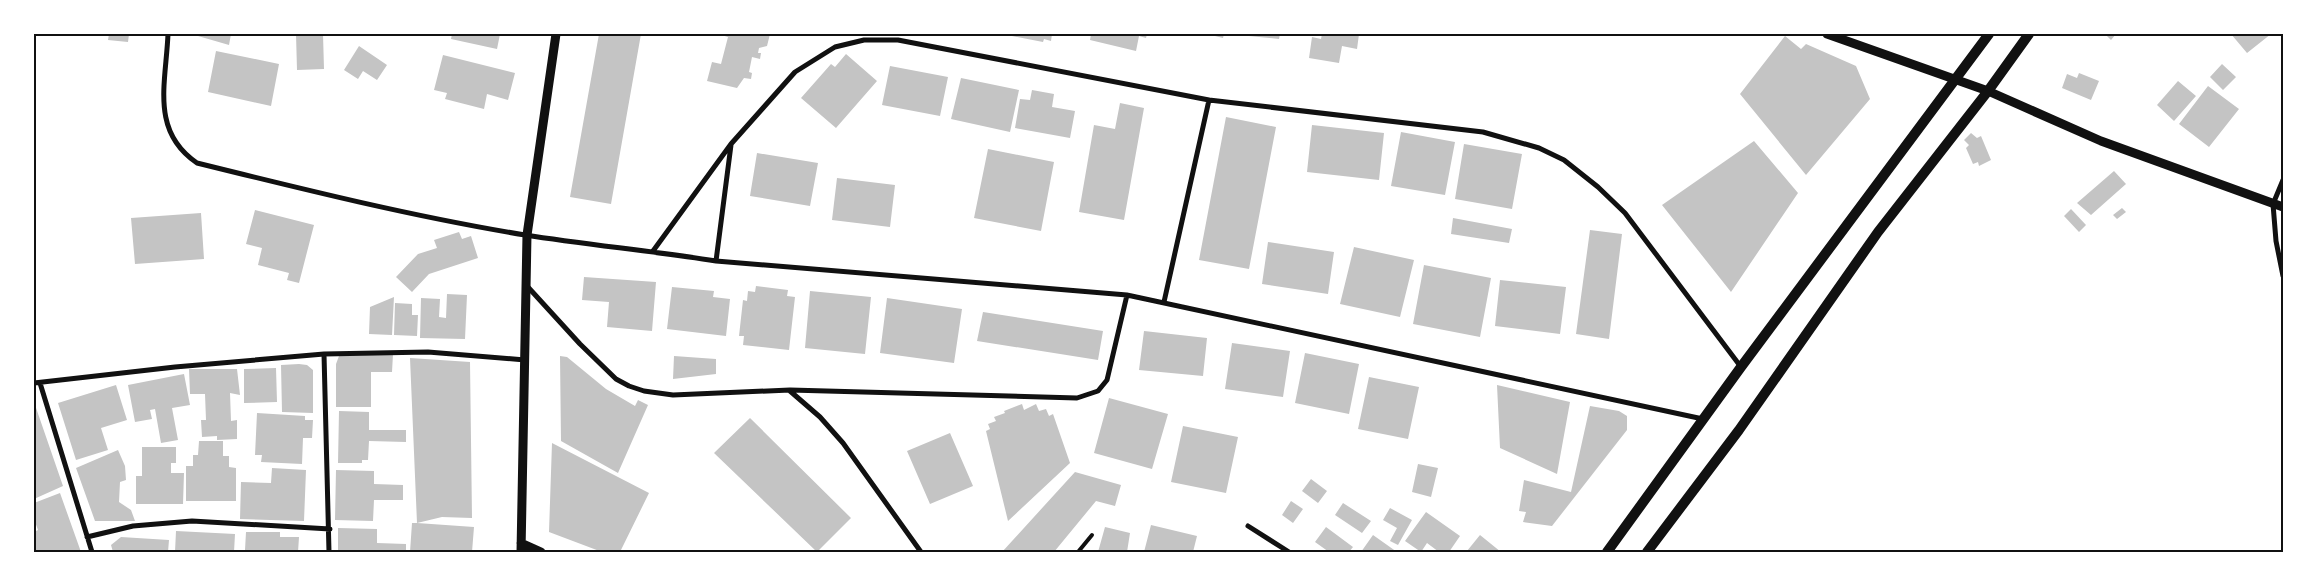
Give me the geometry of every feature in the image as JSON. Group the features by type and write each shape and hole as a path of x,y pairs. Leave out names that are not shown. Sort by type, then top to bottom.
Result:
{"main road":[{"path":"1607,552 1741,367 1924,122 1952,80 1989,34"},
{"path":"1647,552 1739,430 1878,232 1988,91 2029,34"}],"street":[{"path":"168,34 164,105 166,126 174,143 197,163 394,211 527,235 716,261 1127,295 1703,419"},
{"path":"541,552 521,548 527,235 556,34"},
{"path":"1827,34 1952,80 1988,91 2101,141 2283,207"},
{"path":"654,251 732,144 795,72 835,47 864,40 898,40 1210,100 1483,132 1539,148 1564,160 1598,187 1625,213 1741,367"},
{"path":"1164,302 1210,100"},
{"path":"716,261 732,144"},
{"path":"2283,180 2273,204 2276,241 2283,276"},
{"path":"527,286 616,379 644,391 673,395 790,390 1077,398 1098,391 1107,380 1127,295"},
{"path":"92,552 37,383 175,367 324,354 428,352 525,360"},
{"path":"324,354 330,529 329,552"},
{"path":"790,390 820,417 843,443 921,552"},
{"path":"87,537 133,526 192,521 330,529"},
{"path":"1248,526 1289,552"}],"lane":[{"path":"1078,552 1092,534"}],"building":[{"path":"109,34 129,34 128,42 108,40"},
{"path":"198,34 231,34 229,45 198,36"},
{"path":"296,34 323,34 324,69 297,70"},
{"path":"452,34 500,34 497,49 451,39"},
{"path":"599,34 641,34 611,204 570,197"},
{"path":"718,34 770,34 767,46 759,48 758,53 761,53 760,59 752,57 749,72 752,73 751,79 744,78 737,88 707,81 712,62 721,64 728,37"},
{"path":"1007,34 1052,34 1051,41 1044,39 1043,42"},
{"path":"1091,34 1147,34 1146,38 1139,36 1136,51 1090,40"},
{"path":"1207,34 1224,34 1223,38"},
{"path":"1249,34 1280,34 1279,39 1249,36"},
{"path":"1322,34 1359,34 1357,49 1342,46 1339,63 1309,58 1312,37 1321,39"},
{"path":"2105,34 2116,34 2111,40"},
{"path":"2231,34 2271,34 2247,53"},
{"path":"1785,36 1801,49 1806,44 1856,66 1870,99 1806,175 1740,94"},
{"path":"359,46 387,65 377,80 363,71 358,79 344,70"},
{"path":"216,51 279,64 271,106 208,92"},
{"path":"846,54 877,81 836,128 801,98 831,64 835,67"},
{"path":"443,55 515,73 508,100 487,94 484,109 445,99 447,93 434,90"},
{"path":"2222,64 2236,77 2223,90 2210,77"},
{"path":"890,66 948,77 940,116 882,105"},
{"path":"2079,73 2099,81 2091,100 2062,88 2067,74 2077,78"},
{"path":"961,78 1019,90 1010,132 951,119"},
{"path":"2178,81 2196,96 2174,121 2157,105"},
{"path":"2208,86 2239,109 2209,147 2179,124"},
{"path":"1032,90 1054,94 1052,107 1075,111 1070,138 1015,128 1020,99 1030,100"},
{"path":"1120,103 1144,108 1124,220 1079,212 1094,125 1115,129"},
{"path":"1226,117 1276,127 1249,269 1199,260"},
{"path":"1312,125 1384,133 1379,180 1307,172"},
{"path":"1401,132 1455,142 1445,195 1391,186"},
{"path":"1971,133 1977,138 1981,136 1991,160 1979,166 1978,162 1973,164 1966,148 1969,145 1964,140"},
{"path":"1754,141 1798,193 1731,292 1662,205"},
{"path":"1464,144 1522,154 1512,209 1455,199"},
{"path":"988,149 1054,162 1041,231 974,218"},
{"path":"757,153 818,163 810,206 750,196"},
{"path":"2114,171 2126,184 2091,215 2077,203"},
{"path":"837,178 895,185 890,227 832,220"},
{"path":"2122,208 2126,212 2117,219 2113,215"},
{"path":"2071,209 2086,225 2079,232 2064,216"},
{"path":"255,210 314,225 299,283 287,280 289,273 258,265 262,248 246,244"},
{"path":"201,213 204,259 135,264 131,218"},
{"path":"1453,218 1512,229 1509,243 1451,234"},
{"path":"1590,230 1622,234 1609,339 1576,334"},
{"path":"459,232 462,239 471,236 478,258 429,274 412,292 396,277 418,254 437,248 434,240"},
{"path":"1268,242 1334,252 1328,294 1262,284"},
{"path":"1354,247 1414,260 1400,317 1340,304"},
{"path":"1424,265 1491,278 1480,337 1413,324"},
{"path":"584,277 656,282 652,331 607,327 609,302 582,300"},
{"path":"1500,280 1566,287 1560,334 1495,326"},
{"path":"756,286 788,290 787,296 795,297 789,350 743,345 744,336 739,336 743,300 747,301 748,291 755,292"},
{"path":"672,287 714,291 713,297 730,299 726,336 667,329"},
{"path":"810,291 871,297 865,354 805,348"},
{"path":"447,294 467,295 465,339 420,338 421,298 440,299 439,317 446,318"},
{"path":"394,297 392,335 369,334 370,307"},
{"path":"887,298 962,309 954,363 880,353"},
{"path":"395,303 412,304 412,315 418,315 417,336 394,335"},
{"path":"983,312 1103,331 1098,360 977,341"},
{"path":"1144,331 1207,338 1203,376 1139,370"},
{"path":"1232,343 1290,351 1283,397 1225,389"},
{"path":"1305,353 1359,364 1349,414 1295,403"},
{"path":"393,354 392,372 371,372 371,407 336,407 336,364 339,356"},
{"path":"560,356 567,357 606,389 635,406 638,400 648,405 618,473 561,441"},
{"path":"674,356 716,359 716,374 673,379"},
{"path":"410,358 470,362 472,518 442,517 417,523"},
{"path":"281,365 307,365 313,370 313,413 282,412"},
{"path":"276,368 277,402 244,403 244,369"},
{"path":"189,369 237,369 240,395 230,393 231,421 237,420 237,439 217,440 217,436 202,437 201,420 206,420 205,394 190,394"},
{"path":"184,374 190,405 172,408 178,440 161,443 155,409 150,410 152,419 135,422 128,385"},
{"path":"1369,377 1419,387 1408,439 1358,429"},
{"path":"116,385 127,420 101,428 108,450 76,460 58,403"},
{"path":"1497,385 1570,402 1557,474 1500,448"},
{"path":"1109,398 1168,414 1152,469 1094,453"},
{"path":"34,402 63,486 34,499"},
{"path":"1022,404 1024,410 1036,404 1039,411 1046,409 1049,416 1053,414 1070,463 1008,521 986,431 990,429 988,424 996,421 994,417"},
{"path":"1590,406 1619,411 1627,416 1627,430 1552,526 1523,522 1526,512 1519,511 1524,480 1571,492"},
{"path":"339,411 369,412 369,430 406,430 406,442 369,441 368,460 362,460 362,463 338,463"},
{"path":"257,413 305,416 305,420 313,420 312,438 303,438 302,464 261,462 262,455 255,455"},
{"path":"750,418 851,518 817,552 714,453"},
{"path":"1183,426 1238,437 1226,493 1171,482"},
{"path":"950,433 973,486 930,504 907,451"},
{"path":"199,441 223,441 223,456 229,456 229,467 236,468 236,501 186,501 186,466 193,466 193,455 198,455"},
{"path":"552,443 649,493 620,552 602,552 549,532"},
{"path":"142,447 176,447 176,463 171,463 171,473 184,473 183,504 136,504 136,476 142,476"},
{"path":"118,450 125,466 126,480 120,482 119,502 131,510 135,521 95,521 76,468"},
{"path":"1418,464 1438,468 1431,497 1412,492"},
{"path":"272,468 306,470 304,521 240,519 241,482 271,483"},
{"path":"336,470 374,471 374,484 403,485 403,500 374,500 373,521 335,520"},
{"path":"1075,472 1121,485 1115,506 1096,501 1054,552 1002,552"},
{"path":"1311,479 1327,491 1318,503 1302,491"},
{"path":"60,493 81,552 34,552 34,532 38,530 34,519 34,503"},
{"path":"1291,501 1303,509 1293,523 1282,515"},
{"path":"1343,503 1371,521 1362,533 1335,515"},
{"path":"1390,508 1412,520 1398,545 1390,541 1397,528 1383,520"},
{"path":"1426,512 1460,536 1449,552 1439,552 1427,543 1421,552 1405,541"},
{"path":"412,523 474,527 472,552 410,552"},
{"path":"1151,525 1197,536 1193,552 1144,552"},
{"path":"1105,527 1130,533 1127,552 1098,552"},
{"path":"1326,527 1353,547 1349,552 1329,552 1315,542"},
{"path":"338,528 377,529 377,543 406,544 406,552 338,552"},
{"path":"176,531 235,534 234,552 175,552"},
{"path":"246,532 280,532 280,537 299,537 298,552 245,550"},
{"path":"1373,535 1397,552 1361,552"},
{"path":"1480,535 1501,552 1467,551"},
{"path":"121,537 169,540 168,552 113,552 111,545"}]}
